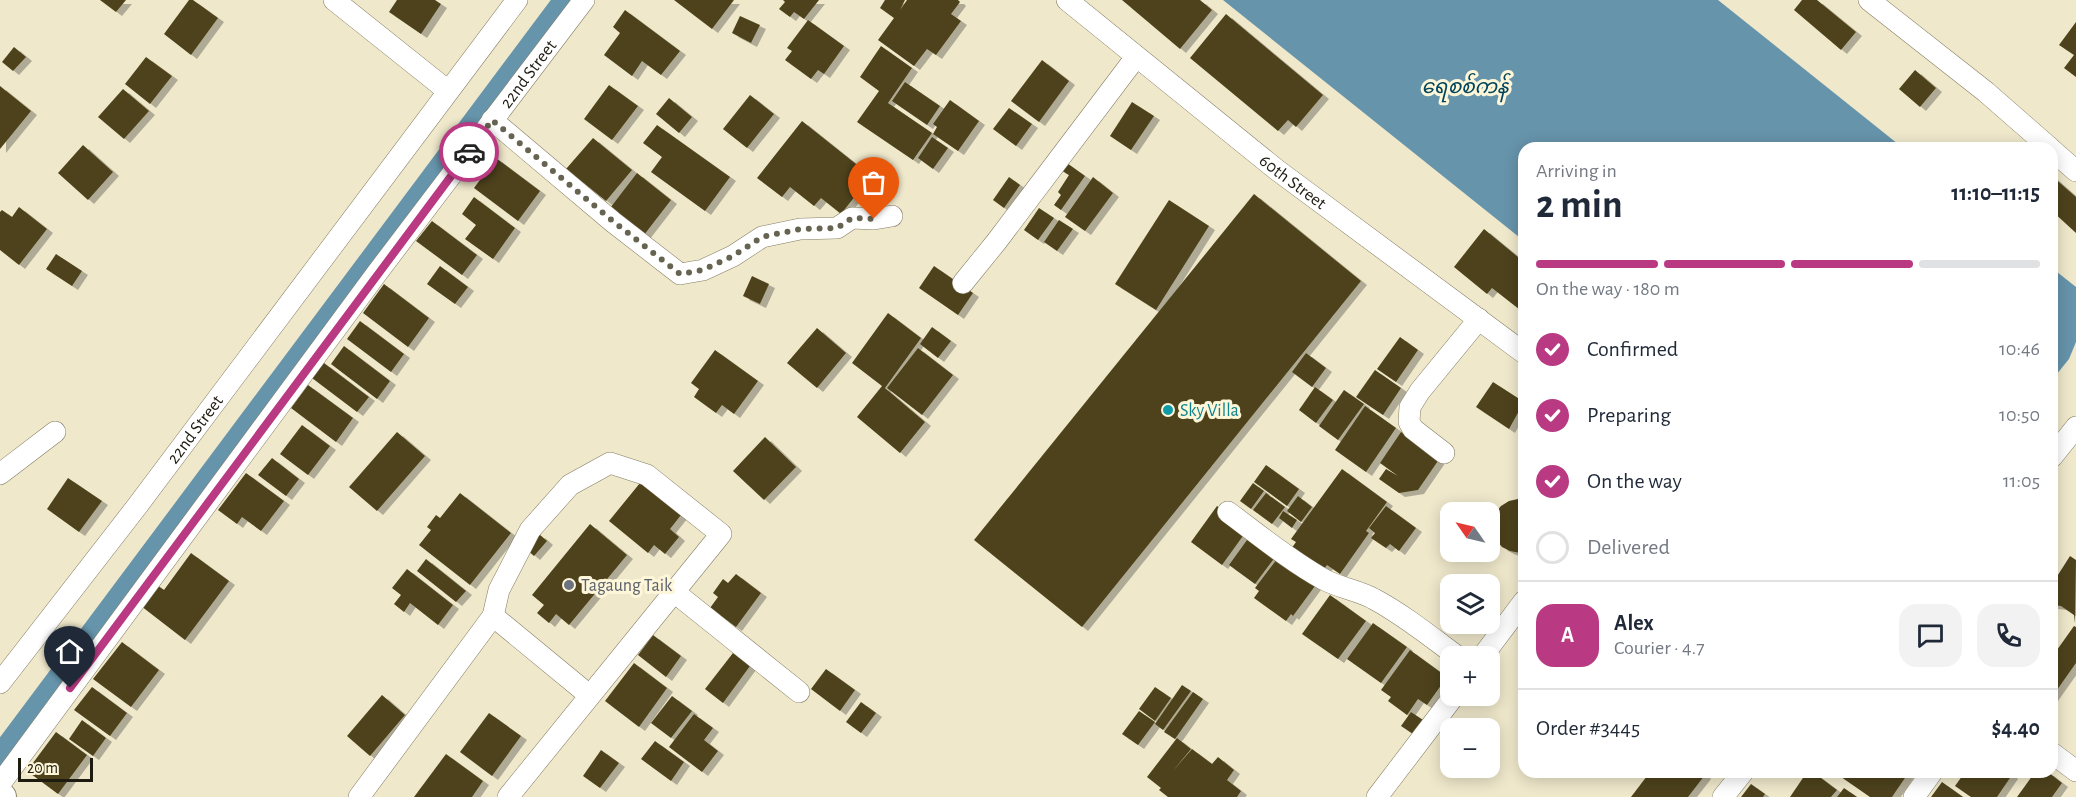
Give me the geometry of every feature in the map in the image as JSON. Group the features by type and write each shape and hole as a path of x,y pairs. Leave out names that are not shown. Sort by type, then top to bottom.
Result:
{"street":[{"path":"334,0 448,91"},
{"name":"22nd Street","path":"0,683 138,506 517,0"},
{"name":"22nd Street","path":"0,784 363,292 584,0"},
{"name":"60th Street","path":"1067,0 1277,170 1518,348"},
{"path":"1869,0 1986,92 2043,142"},
{"path":"963,283 998,241 1136,57"},
{"path":"492,120 680,274 703,270 733,256 762,237 800,229 837,228 852,218 874,219 891,216"},
{"path":"2058,155 2076,171"},
{"path":"1444,453 1413,429 1409,422 1410,407 1420,391 1479,319"},
{"path":"2058,450 2076,428"},
{"path":"0,474 55,432"},
{"path":"359,797 493,616 499,590 530,530 570,485 610,463 646,475 721,534 508,797"},
{"path":"1228,513 1307,570 1325,581 1375,599 1443,646"},
{"path":"673,591 799,692"},
{"path":"1490,646 1518,609"},
{"path":"493,616 589,695"},
{"path":"1377,797 1446,706"},
{"path":"2058,758 2076,771"},
{"path":"1723,797 1738,778"},
{"path":"1914,797 1928,778"}],"water":[{"name":"ရေစစ်ကန်","path":"1223,0 1718,0 1896,142 1518,142 1518,236"},
{"path":"2058,273 2076,287 2076,342 2069,359 2058,373"}],"building":[{"path":"100,0 126,0 116,12"},
{"path":"189,0 193,0 218,18 191,55 164,34"},
{"path":"397,0 435,0 441,4 421,34 389,12"},
{"path":"674,0 734,0 712,29"},
{"path":"783,0 819,0 804,19 794,12 790,17 779,9 785,2"},
{"path":"885,0 905,0 900,10 907,0 958,0 960,2 951,14 961,21 936,55 927,49 914,66 878,40 894,18 880,8"},
{"path":"1122,0 1200,0 1212,10 1180,49"},
{"path":"1802,0 1817,0 1856,32 1841,50 1794,10"},
{"path":"625,10 680,51 661,75 642,61 632,76 604,55 620,33 613,27"},
{"path":"1226,14 1323,95 1296,127 1288,120 1278,131 1190,58"},
{"path":"740,16 760,25 751,43 732,33"},
{"path":"808,20 844,46 824,74 818,70 811,79 785,60 792,51 787,48"},
{"path":"2076,22 2076,77 2064,68 2074,55 2059,45"},
{"path":"881,46 912,68 888,103 932,133 913,160 857,122 879,91 860,77"},
{"path":"14,47 26,57 13,71 2,62"},
{"path":"146,57 172,76 150,104 125,84"},
{"path":"1042,60 1069,81 1039,122 1011,101"},
{"path":"1915,70 1936,88 1920,107 1899,89"},
{"path":"905,82 940,106 927,125 892,101"},
{"path":"609,85 638,106 612,140 584,119"},
{"path":"0,86 31,111 0,149"},
{"path":"123,89 149,111 124,139 98,117"},
{"path":"750,95 774,114 747,148 723,129"},
{"path":"669,98 692,117 679,133 656,114"},
{"path":"950,100 979,121 958,151 933,134 937,127 933,124"},
{"path":"1132,102 1154,116 1131,150 1110,136"},
{"path":"1009,108 1032,124 1016,146 993,129"},
{"path":"802,121 871,176 841,214 821,198 814,206 790,187 782,197 757,178"},
{"path":"657,125 730,177 705,211 651,172 662,157 643,143"},
{"path":"932,137 948,148 933,169 918,158"},
{"path":"593,138 632,170 606,201 566,169"},
{"path":"83,145 113,172 88,200 58,173"},
{"path":"496,158 540,191 518,221 474,188"},
{"path":"1064,161 1085,176 1061,210 1054,205 1061,195 1058,192 1069,175 1059,169"},
{"path":"637,173 671,200 644,235 610,208"},
{"path":"1009,177 1020,185 1004,208 993,200"},
{"path":"1093,177 1113,193 1085,231 1065,217"},
{"path":"2058,181 2076,197 2076,233 2058,216"},
{"name":"Sky Villa","path":"1254,194 1361,281 1082,627 974,540"},
{"path":"474,197 515,228 493,259 465,239 476,225 462,214"},
{"path":"1169,200 1209,226 1156,310 1115,284"},
{"path":"19,207 47,229 19,265 0,250 0,212 2,210 12,217"},
{"path":"1039,208 1054,218 1038,240 1024,230"},
{"path":"1059,220 1073,229 1057,251 1044,242"},
{"path":"432,221 477,255 462,275 416,241"},
{"path":"1484,229 1518,257 1518,308 1492,288 1487,294 1454,267"},
{"path":"56,254 82,271 72,286 46,269"},
{"path":"440,266 468,287 455,304 427,284"},
{"path":"934,266 973,293 958,315 919,288"},
{"path":"752,276 769,284 760,304 743,296"},
{"path":"384,284 429,318 408,347 363,313"},
{"path":"888,313 921,338 885,388 925,422 900,453 857,417 882,386 852,363"},
{"path":"360,321 404,354 391,372 347,339"},
{"path":"932,327 951,341 938,358 920,344"},
{"path":"817,328 846,353 817,388 787,363"},
{"path":"1400,337 1418,350 1396,382 1377,369"},
{"path":"344,346 390,381 377,399 331,364"},
{"path":"918,348 953,375 922,415 887,388"},
{"path":"715,350 758,381 734,414 722,405 716,413 694,397 699,389 691,383"},
{"path":"1306,353 1326,368 1312,387 1292,372"},
{"path":"324,363 369,397 357,412 312,378"},
{"path":"1375,370 1401,388 1383,415 1356,397"},
{"path":"1493,382 1518,398 1518,413 1509,429 1476,407"},
{"path":"308,385 353,418 336,442 291,408"},
{"path":"1315,387 1333,400 1316,423 1299,410"},
{"path":"1344,390 1364,404 1338,440 1319,426"},
{"path":"1365,406 1396,428 1366,472 1335,450"},
{"path":"302,425 330,446 308,475 280,454"},
{"path":"397,432 425,456 377,511 349,487"},
{"path":"1401,432 1440,458 1418,490 1399,493 1379,479 1386,469 1398,476 1380,463"},
{"path":"765,437 796,467 764,500 733,471"},
{"path":"272,458 299,479 286,496 258,475"},
{"path":"1266,465 1299,489 1287,506 1254,482"},
{"path":"1342,469 1387,502 1366,531 1369,533 1340,574 1327,565 1322,572 1291,549 1296,542 1291,539"},
{"path":"246,473 284,501 261,531 242,517 237,524 218,510"},
{"path":"68,478 102,501 79,532 47,509"},
{"path":"640,483 681,515 670,529 679,537 665,554 654,545 648,553 609,521"},
{"path":"1253,483 1264,491 1251,509 1240,501"},
{"path":"460,493 511,533 470,585 419,545 431,530 427,527 436,515 440,518"},
{"path":"1266,493 1285,507 1272,524 1253,510"},
{"path":"1298,496 1312,507 1301,522 1287,511"},
{"path":"1518,499 1518,553 1500,545 1501,506"},
{"path":"1217,506 1248,529 1222,565 1191,542"},
{"path":"1386,506 1416,528 1399,551 1390,544 1386,548 1371,538 1375,533 1369,528"},
{"path":"1283,511 1297,520 1292,528 1279,518"},
{"path":"590,524 627,555 569,625 556,614 549,623 537,613 544,605 532,595"},
{"path":"1252,533 1279,552 1255,584 1229,565"},
{"path":"539,534 547,541 534,556 526,549"},
{"path":"191,553 229,581 185,640 141,606 157,585 164,590"},
{"path":"2070,556 2076,560 2075,623 2074,615 2058,606 2058,575"},
{"path":"426,559 466,591 456,602 417,571"},
{"path":"1277,559 1315,586 1293,616 1291,614 1286,621 1254,598 1259,591 1255,588"},
{"path":"407,569 453,605 438,625 410,603 404,612 394,604 401,595 392,588"},
{"path":"736,574 761,593 736,627 710,608 718,597 713,593 723,579 728,583"},
{"path":"1330,595 1366,621 1338,659 1302,634"},
{"path":"1373,623 1407,647 1381,683 1347,659"},
{"path":"2074,626 2076,627 2076,663 2058,688 2058,649"},
{"path":"653,635 681,656 666,677 638,655"},
{"path":"122,642 159,670 131,707 93,679"},
{"path":"1410,650 1440,672 1440,687 1427,705 1418,699 1407,715 1388,701 1391,697 1381,690"},
{"path":"733,653 750,666 723,703 705,689"},
{"path":"634,663 667,688 639,727 605,701"},
{"path":"826,669 855,690 840,711 811,689"},
{"path":"1182,685 1191,691 1163,730 1155,724"},
{"path":"92,687 127,713 110,736 74,710"},
{"path":"1155,687 1171,698 1155,721 1139,709"},
{"path":"1193,692 1203,699 1175,739 1164,732"},
{"path":"382,695 405,715 370,756 347,736"},
{"path":"672,696 692,711 671,738 651,723"},
{"path":"861,702 876,713 861,733 846,722"},
{"path":"1139,711 1155,722 1138,745 1122,734"},
{"path":"1411,712 1426,722 1416,736 1401,726"},
{"path":"489,713 521,736 492,776 460,752"},
{"path":"694,714 713,728 704,740 718,751 702,772 669,747"},
{"path":"82,720 106,738 93,756 69,739"},
{"path":"56,732 87,755 58,794 27,771"},
{"path":"1177,738 1191,749 1172,772 1192,749 1212,764 1218,757 1234,770 1227,780 1241,791 1237,797 1168,797 1159,790 1161,788 1147,777"},
{"path":"655,741 684,762 671,781 641,759"},
{"path":"601,750 619,763 600,788 583,776"},
{"path":"446,754 483,781 472,797 414,797"},
{"path":"1645,778 1703,778 1688,797 1631,797"},
{"path":"1803,778 1821,778 1837,790 1831,797 1790,797"},
{"path":"1843,778 1905,778 1892,797 1870,797"},
{"path":"1961,778 2010,778 1997,797 1971,797 1955,786"},
{"path":"2031,778 2056,778 2062,783 2052,797 2017,797"},
{"path":"1942,782 1963,797 1931,797"},
{"path":"1751,784 1765,794 1763,797 1741,797"},
{"path":"1844,788 1857,797 1837,797"}],"waterway":[{"path":"0,759 567,0"}],"way so far":[{"path":"469,152 492,120 680,274 703,270 733,256 762,237 800,229 837,228 852,218 874,219"}],"place":[{"name":"Sky Villa","path":"1168,410"},
{"name":"Tagaung Taik","path":"569,585"}],"route":[{"path":"70,688 469,152"}]}
